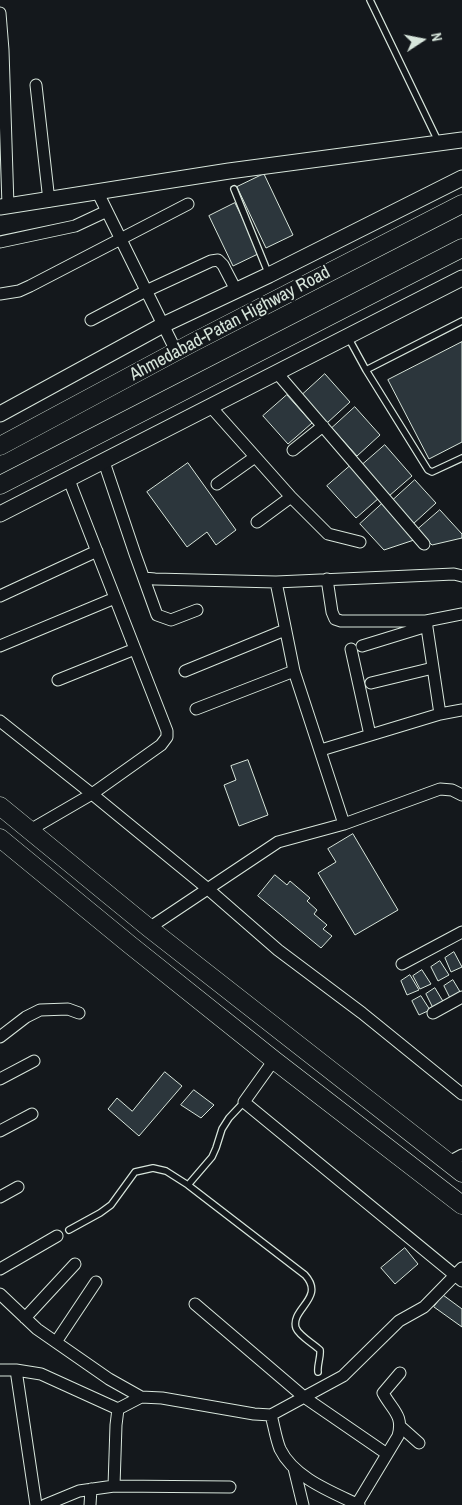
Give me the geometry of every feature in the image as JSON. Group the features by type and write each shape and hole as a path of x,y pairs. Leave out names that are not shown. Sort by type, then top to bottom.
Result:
{"main road":[{"name":"Ahmedabad-Patan Highway Road","path":"0,446 176,351 462,204"},
{"path":"0,485 462,248"},
{"path":"0,806 149,928 458,1163"},
{"path":"1,841 274,1060 462,1205"}],"street":[{"path":"0,14 3,50 4,207 229,172 462,140"},
{"path":"36,85 49,201"},
{"path":"0,414 163,325 269,275 462,178"},
{"path":"98,192 176,351"},
{"path":"0,294 19,291 188,204"},
{"path":"0,242 75,226 107,212"},
{"path":"91,320 146,291 211,261 218,260 223,265 236,290"},
{"path":"0,514 462,278"},
{"path":"277,373 424,544"},
{"path":"211,407 291,497 328,534 360,542"},
{"path":"294,450 323,426"},
{"path":"217,484 255,457"},
{"path":"104,462 157,615 171,620 197,610"},
{"path":"30,830 92,794 161,745 167,737 167,731 68,480"},
{"path":"257,522 291,497"},
{"path":"0,596 97,551"},
{"path":"144,578 155,580 276,582 454,574 462,576"},
{"path":"327,579 335,619 341,621 426,623"},
{"path":"276,582 294,671 344,824"},
{"path":"0,646 115,598"},
{"path":"370,735 356,647 426,623 462,614"},
{"path":"426,623 440,714"},
{"path":"185,671 285,630"},
{"path":"58,680 135,649"},
{"path":"371,683 433,668"},
{"path":"196,709 294,671"},
{"path":"321,750 440,714 462,710"},
{"path":"0,721 208,889 278,950 362,1013 462,1094"},
{"path":"149,928 278,842 344,824 440,789 452,790 462,795"},
{"path":"402,964 462,932"},
{"path":"433,1013 462,997"},
{"path":"0,1037 26,1017 40,1010 68,1009 79,1012"},
{"path":"0,1294 38,1329 109,1379 141,1397 162,1398 254,1414 271,1415 343,1376 399,1321 424,1307 459,1274 244,1102 274,1060"},
{"path":"0,1079 34,1062"},
{"path":"0,1131 32,1114"},
{"path":"0,1197 18,1187"},
{"path":"0,1269 57,1236"},
{"path":"25,1318 75,1264"},
{"path":"56,1342 96,1282"},
{"path":"196,1304 304,1397 387,1454"},
{"path":"0,1370 16,1370 41,1374 118,1409"},
{"path":"16,1370 36,1505"},
{"path":"271,1415 280,1448 294,1468 306,1478 358,1504 398,1436 401,1427 400,1419 383,1393 400,1373"},
{"path":"118,1409 141,1397"},
{"path":"114,1486 118,1409"},
{"path":"401,1427 419,1443"},
{"path":"294,1468 303,1505"},
{"path":"45,1505 71,1493 114,1486 230,1488"},
{"path":"90,1505 92,1489"}],"lane":[{"path":"370,0 439,143"},
{"path":"234,189 269,275"},
{"path":"366,370 462,321"},
{"path":"348,337 366,370 428,470 432,472 462,458"},
{"path":"188,1185 212,1157 222,1128 244,1102"},
{"path":"69,1230 111,1205 135,1172 158,1168 166,1171 188,1185 310,1280 311,1292 296,1320 296,1327 298,1332 320,1350 317,1366 318,1372"}],"building":[{"path":"264,174 293,235 266,248 237,187"},
{"path":"235,203 260,253 233,266 209,216"},
{"path":"462,342 462,442 429,459 388,380"},
{"path":"325,374 350,402 327,423 302,395"},
{"path":"287,395 312,423 288,444 263,416"},
{"path":"355,407 380,435 357,456 332,428"},
{"path":"385,445 412,476 389,496 362,465"},
{"path":"188,463 236,530 216,545 207,532 187,547 147,492"},
{"path":"350,466 379,498 356,518 327,486"},
{"path":"415,480 436,503 413,524 392,501"},
{"path":"383,503 414,540 384,550 360,524"},
{"path":"440,510 462,534 462,538 432,545 417,530"},
{"path":"248,760 268,815 239,826 224,785 236,780 231,766"},
{"path":"353,834 398,910 355,935 318,873 336,862 328,849"},
{"path":"275,875 287,885 290,881 310,898 307,901 317,910 314,914 327,925 323,929 332,936 321,948 258,896"},
{"path":"454,952 462,967 451,972 445,958"},
{"path":"440,961 449,975 438,981 431,967"},
{"path":"422,970 431,984 420,989 413,976"},
{"path":"410,975 419,990 407,995 401,981"},
{"path":"453,980 462,995 451,1000 444,986"},
{"path":"435,988 444,1003 433,1008 426,994"},
{"path":"421,996 430,1010 419,1015 412,1001"},
{"path":"165,1072 182,1086 139,1136 108,1109 117,1098 132,1111"},
{"path":"194,1090 214,1105 201,1118 181,1105"},
{"path":"405,1248 418,1264 395,1284 381,1268"},
{"path":"443,1295 462,1309 462,1327 434,1307"}]}
